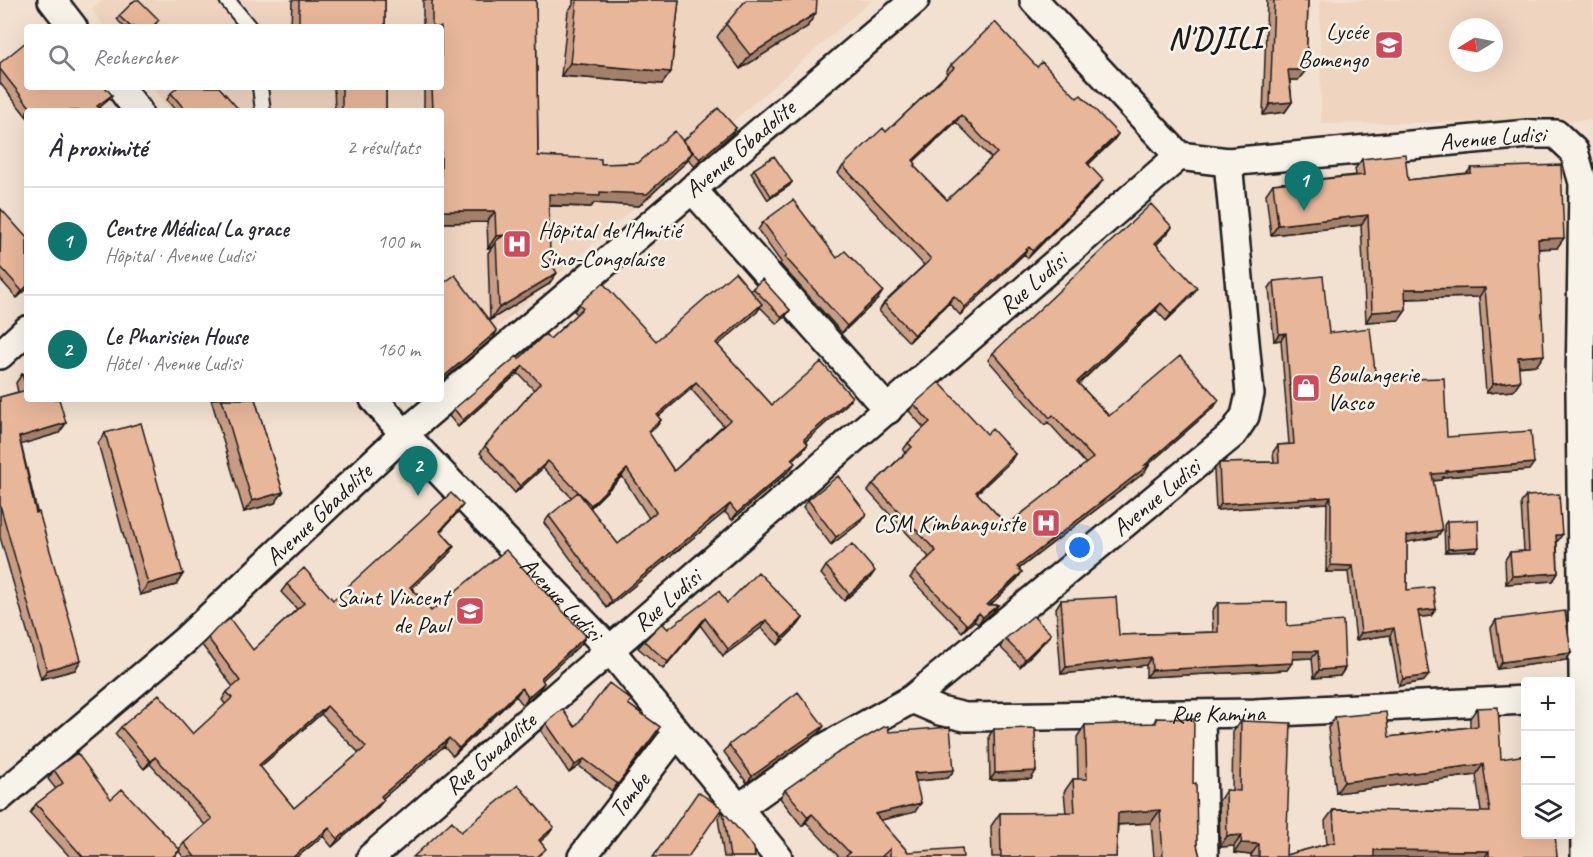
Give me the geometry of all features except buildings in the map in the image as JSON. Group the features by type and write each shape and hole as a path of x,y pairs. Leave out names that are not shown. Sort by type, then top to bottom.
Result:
{"street":[{"path":"52,0 71,24"},
{"name":"Avenue Gbadolite","path":"444,400 915,0"},
{"path":"1034,0 1179,156"},
{"path":"122,90 136,108"},
{"name":"Avenue Ludisi","path":"1179,156 1228,162 1528,134 1556,134 1574,151 1583,183 1587,389 1587,602 1577,698 1585,857"},
{"name":"Rue Ludisi","path":"610,651 1179,156"},
{"name":"Avenue Ludisi","path":"740,807 822,749 912,699 1233,434 1245,416 1250,394 1228,162"},
{"path":"692,189 888,410"},
{"path":"0,355 24,333"},
{"name":"Avenue Ludisi","path":"377,402 404,434 610,651 676,734 740,807 778,857"},
{"name":"Avenue Gbadolite","path":"0,797 184,640 404,434 442,402"},
{"name":"Rue Gwadolite","path":"371,857 610,651"},
{"name":"Rue Kamina","path":"912,699 940,711 965,717 1201,715 1521,700"},
{"path":"1201,715 1204,857"},
{"name":"Tombe","path":"582,857 676,734"}],"lane":[{"path":"226,0 246,24"},
{"path":"260,90 263,108"}],"shaded area":[{"name":"Hôpital de l'Amitié Sino-Congolaise","path":"103,0 872,0 444,374 444,108 169,108 154,90 444,90 444,24 103,24 92,10"},
{"name":"Lycée Bomengo","path":"1320,0 1593,0 1593,120 1321,124"}],"place":[{"name":"Lycée Bomengo","path":"1389,45"},
{"name":"Centre Médical La grace","path":"1304,211"},
{"name":"Hôpital de l'Amitié Sino-Congolaise","path":"517,244"},
{"name":"Boulangerie Vasco","path":"1306,388"},
{"name":"Le Pharisien House","path":"418,496"},
{"name":"CSM Kimbanguiste","path":"1046,523"},
{"name":"Saint Vincent de Paul","path":"470,611"}],"district":[{"name":"N'DJILI","path":"1216,38"}]}
